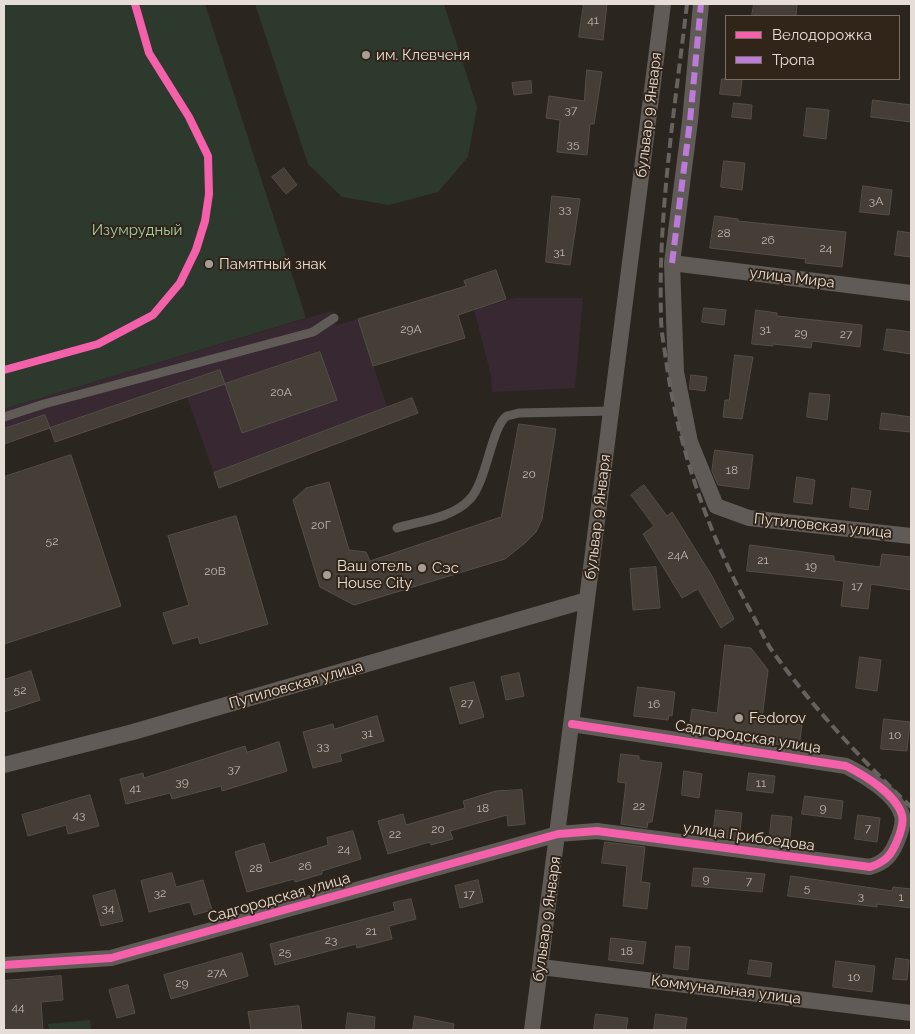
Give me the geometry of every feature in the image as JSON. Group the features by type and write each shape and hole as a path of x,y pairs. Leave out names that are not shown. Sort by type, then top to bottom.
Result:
{"street":[{"name":"бульвар 9 Января","path":"532,1030 663,4"},
{"path":"672,263 690,121 700,4"},
{"name":"улица Мира","path":"672,263 911,292"},
{"name":"Путиловская улица","path":"672,263 676,372 690,442 716,506 749,518 911,536"},
{"name":"Путиловская улица","path":"4,765 133,732 587,600"},
{"name":"Садгородская улица","path":"572,724 846,766 867,777 880,788 896,804 902,815"},
{"name":"улица Грибоедова","path":"558,834 597,830 870,867 884,863 893,850 901,831 902,815"},
{"name":"Садгородская улица","path":"4,965 111,958 558,834"},
{"name":"Коммунальная улица","path":"541,967 911,1013"}],"lane":[{"path":"4,417 44,404 313,332 334,318"},
{"path":"397,528 456,510 470,500 479,486 498,429 506,417 519,413 611,411"}],"shaded area":[{"path":"515,298 583,298 575,388 492,392 491,375 474,310"},
{"path":"331,311 336,325 358,319 387,407 412,398 418,413 219,488 187,397 55,442 50,428 4,444 4,409"}],"green space":[{"name":"Изумрудный","path":"4,4 205,4 306,318 4,409"},
{"name":"им. Клевченя","path":"255,4 444,4 477,107 468,157 438,192 389,205 342,197 308,164"},
{"path":"90,1020 91,1030 49,1030 48,1024"}],"building":[{"path":"584,4 607,4 603,40 579,37"},
{"path":"754,4 797,4 796,15 752,15"},
{"path":"587,70 602,72 594,124 590,124 587,155 557,152 560,120 546,118 549,96 584,101"},
{"path":"722,79 742,80 740,96 720,94"},
{"path":"531,81 532,93 514,95 512,83"},
{"path":"873,100 911,105 911,122 871,117"},
{"path":"734,103 752,105 751,119 732,117"},
{"path":"807,108 829,110 826,139 804,136"},
{"path":"724,161 745,163 742,190 721,187"},
{"path":"284,168 297,185 286,194 272,177"},
{"path":"863,186 892,190 889,215 860,212"},
{"path":"552,196 580,199 570,265 546,262"},
{"path":"715,216 738,219 738,221 846,232 842,267 805,263 806,259 710,248"},
{"path":"898,231 911,233 911,257 895,255"},
{"path":"496,270 506,299 458,315 465,338 373,366 358,319 466,286 464,281"},
{"path":"704,308 726,310 724,325 702,322"},
{"path":"756,310 777,313 777,316 862,325 860,347 812,341 811,348 752,344"},
{"path":"887,329 911,332 911,354 884,350"},
{"path":"320,352 337,400 242,433 225,384"},
{"path":"735,355 753,357 742,419 723,417 725,400 729,400"},
{"path":"220,370 225,384 55,442 50,428"},
{"path":"691,375 707,377 705,391 690,389"},
{"path":"810,393 830,395 827,420 807,417"},
{"path":"412,398 418,413 219,488 214,473"},
{"path":"882,413 911,417 911,432 880,429"},
{"path":"45,415 50,428 4,444 4,429"},
{"path":"519,424 556,429 542,519 536,532 525,543 505,559 354,605 320,587 293,500 306,488 329,482 349,550 366,552 370,561 501,517"},
{"path":"715,450 753,455 749,489 718,485 712,471"},
{"path":"71,455 121,606 4,644 4,477"},
{"path":"797,477 815,480 812,504 794,502"},
{"path":"644,485 667,516 672,512 712,576 734,619 721,628 698,589 682,598 643,534 654,526 631,495"},
{"path":"852,488 871,491 868,510 850,507"},
{"path":"236,516 268,624 200,644 198,637 173,644 163,613 189,605 168,536"},
{"path":"750,545 834,556 834,561 880,567 882,554 911,557 911,590 871,584 868,609 841,606 844,581 747,571"},
{"path":"656,567 660,608 633,610 630,569"},
{"path":"725,645 751,648 768,670 762,719 802,725 799,747 775,744 776,741 689,732 692,709 717,713"},
{"path":"860,657 881,660 877,691 856,688"},
{"path":"31,671 40,700 4,712 4,680"},
{"path":"519,673 524,696 506,700 501,677"},
{"path":"474,682 484,717 460,724 450,688"},
{"path":"638,687 675,692 672,716 669,715 668,720 634,716"},
{"path":"377,716 384,741 340,754 342,761 313,768 303,732 333,724 334,729"},
{"path":"884,719 910,722 907,751 881,749"},
{"path":"279,742 287,771 222,791 221,786 172,799 170,793 126,804 120,779 143,773 144,778 245,746 247,752"},
{"path":"621,754 639,756 639,760 662,763 652,822 648,822 647,828 621,824 626,783 618,782"},
{"path":"684,771 702,774 699,798 682,795"},
{"path":"749,773 775,776 773,793 747,790"},
{"path":"522,790 525,824 508,826 507,815 450,831 453,839 431,845 430,842 388,854 378,821 403,814 406,825 465,808 463,801 496,791"},
{"path":"90,795 99,826 68,834 66,825 28,836 22,815"},
{"path":"805,796 843,801 841,819 802,814"},
{"path":"716,810 742,813 739,840 713,836"},
{"path":"772,815 792,817 789,846 769,844"},
{"path":"858,815 880,818 877,842 855,839"},
{"path":"353,831 361,859 322,871 322,874 295,882 294,879 247,892 235,852 264,843 270,863 328,845 327,838"},
{"path":"605,842 645,847 641,882 650,883 647,909 623,906 627,866 602,863"},
{"path":"694,868 765,874 762,892 692,886"},
{"path":"172,873 176,887 203,880 212,910 194,915 190,902 149,912 141,881"},
{"path":"791,876 892,891 893,887 911,889 911,908 877,904 877,907 788,896"},
{"path":"478,880 483,902 460,908 455,886"},
{"path":"115,890 123,921 101,926 93,896"},
{"path":"411,899 416,919 389,926 392,939 357,948 356,944 275,965 270,944 395,911 393,903"},
{"path":"611,938 646,942 643,964 609,960"},
{"path":"676,946 690,947 688,970 674,968"},
{"path":"242,953 248,976 171,999 164,975"},
{"path":"896,958 909,960 907,980 893,979"},
{"path":"750,960 772,963 770,977 748,974"},
{"path":"836,961 875,966 872,992 833,987"},
{"path":"61,976 63,1000 41,1002 43,1030 4,1030 4,981"},
{"path":"128,985 135,1013 117,1018 109,990"},
{"path":"299,1006 302,1030 251,1030 248,1012"},
{"path":"348,1013 375,1017 374,1030 346,1030"},
{"path":"596,1014 628,1018 626,1030 594,1030"},
{"path":"656,1014 687,1018 685,1030 654,1030"},
{"path":"415,1016 454,1024 453,1030 413,1030"}],"railway":[{"path":"687,4 668,160 661,277 661,322 671,393 678,425 708,520 735,581 770,647 805,694 839,733 911,807"}],"marked path":[{"path":"672,263 690,121 701,4"}],"cycle path":[{"path":"4,370 98,344 153,315 180,283 196,250 205,221 209,194 208,156 189,117 149,53 135,4"},
{"path":"4,965 111,958 558,834 597,831 870,867 887,858 899,835 902,825 902,815 899,807 879,786 846,766 572,724"}],"place":[{"name":"им. Клевченя","path":"366,55"},
{"name":"Памятный знак","path":"209,264"},
{"name":"Сэс","path":"422,568"},
{"name":"Ваш отель House City","path":"327,575"},
{"name":"Fedorov","path":"739,718"}]}
